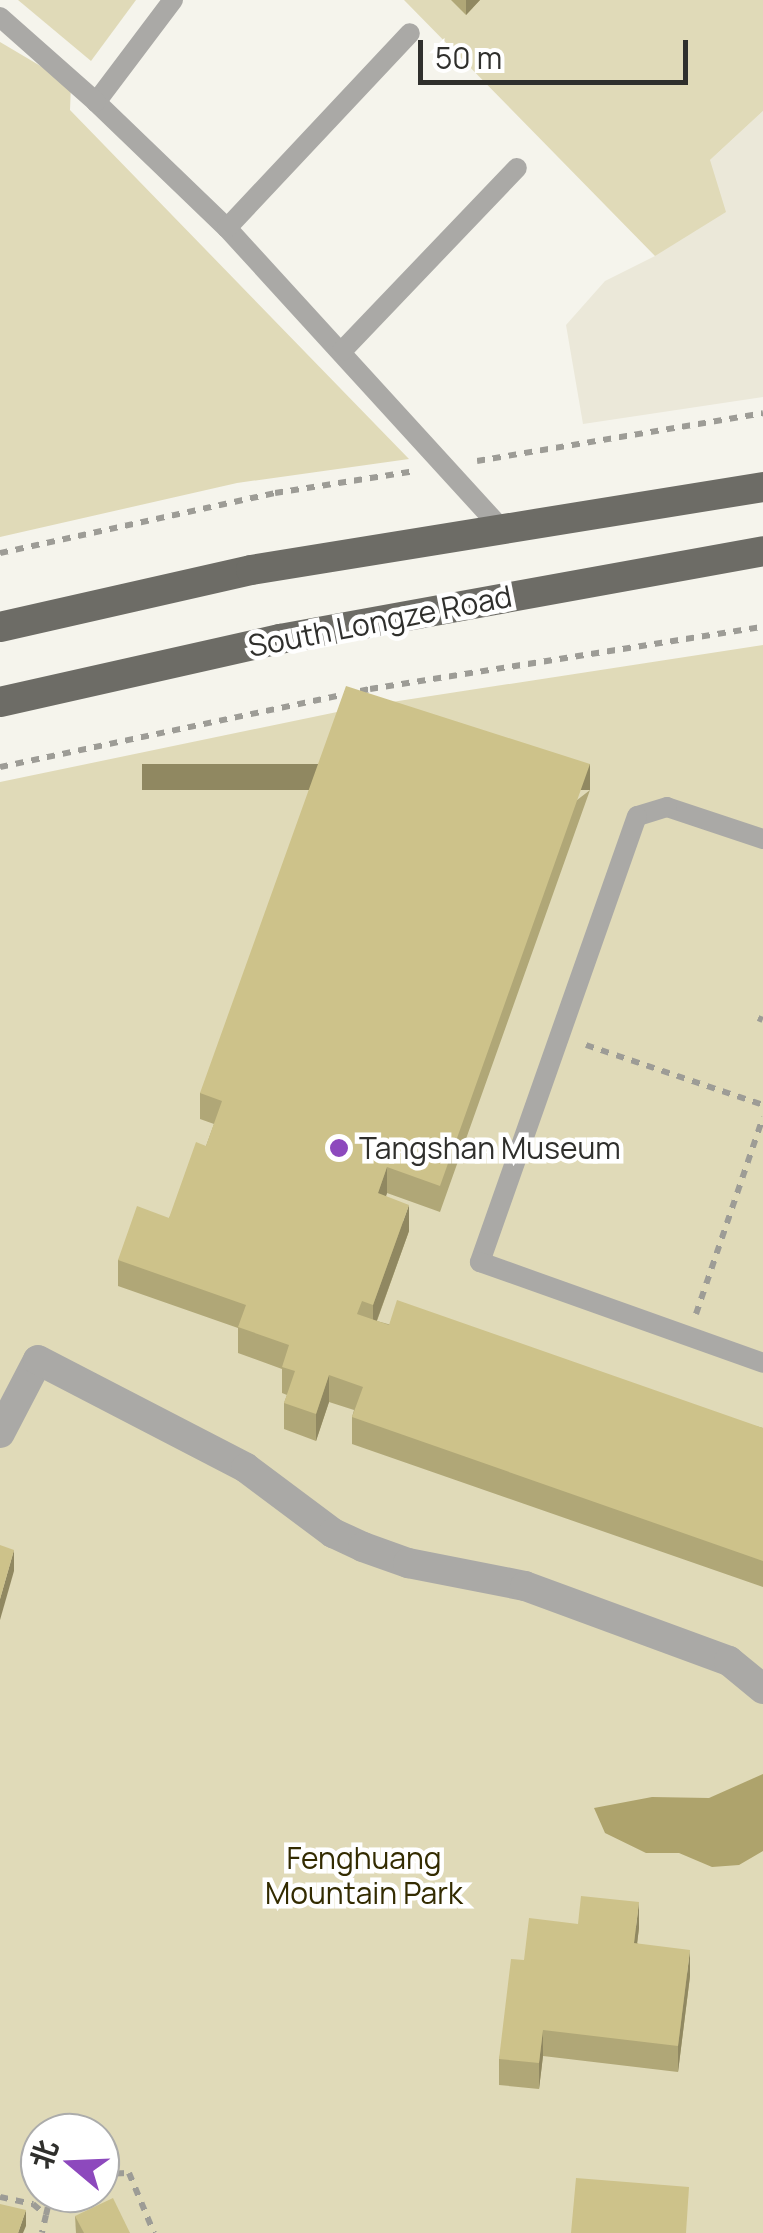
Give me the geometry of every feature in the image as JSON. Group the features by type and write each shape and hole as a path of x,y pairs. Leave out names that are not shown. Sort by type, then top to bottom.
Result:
{"main road":[{"path":"0,627 252,570 763,487"},
{"name":"South Longze Road","path":"0,702 280,639 763,550"}],"street":[{"path":"0,1434 38,1360 246,1468 334,1533 363,1547 524,1586 728,1660 763,1688"}],"lane":[{"path":"96,102 172,0"},
{"path":"0,18 96,102 227,228 502,529"},
{"path":"227,228 410,33"},
{"path":"342,352 517,168"},
{"path":"763,839 667,807 637,816 480,1262 763,1363"}],"path":[{"path":"0,553 275,493 763,413"},
{"path":"0,767 370,689 763,627"},
{"path":"561,1036 763,1104"},
{"path":"688,1338 763,1116"},
{"path":"120,2173 128,2172 154,2233"},
{"path":"0,2197 32,2204 46,2215 42,2233"}],"shaded area":[{"path":"763,111 763,397 583,424 566,325 605,281 655,256 710,160"},
{"path":"763,1774 763,1851 739,1865 712,1867 679,1853 646,1853 605,1833 594,1808 652,1797 709,1798"}],"green space":[{"path":"18,0 136,0 91,61"},
{"path":"404,0 763,0 763,111 710,160 726,212 655,256"},
{"path":"0,42 71,84 70,110 409,459 237,483 0,537"},
{"name":"Fenghuang Mountain Park","path":"763,645 763,2233 0,2233 0,782 366,706"}],"building":[{"name":"Tangshan Museum","path":"346,686 590,764 440,1186 387,1167 378,1193 409,1205 373,1305 362,1301 357,1314 389,1325 397,1300 763,1428 763,1561 352,1417 363,1387 329,1375 316,1414 284,1403 295,1371 282,1367 289,1345 238,1327 246,1305 118,1260 137,1206 169,1218 196,1142 206,1146 222,1101 200,1093"},
{"path":"0,1545 14,1550 0,1599"},
{"path":"581,1896 639,1902 634,1943 690,1950 678,2046 543,2030 539,2063 499,2059 511,1959 524,1960 529,1918 578,1924"},
{"path":"576,2178 689,2187 686,2233 571,2233"},
{"path":"0,2204 25,2213 18,2233 0,2233"},
{"path":"120,2212 130,2233 84,2233 75,2216"}],"place":[{"name":"Tangshan Museum","path":"339,1148"}]}
